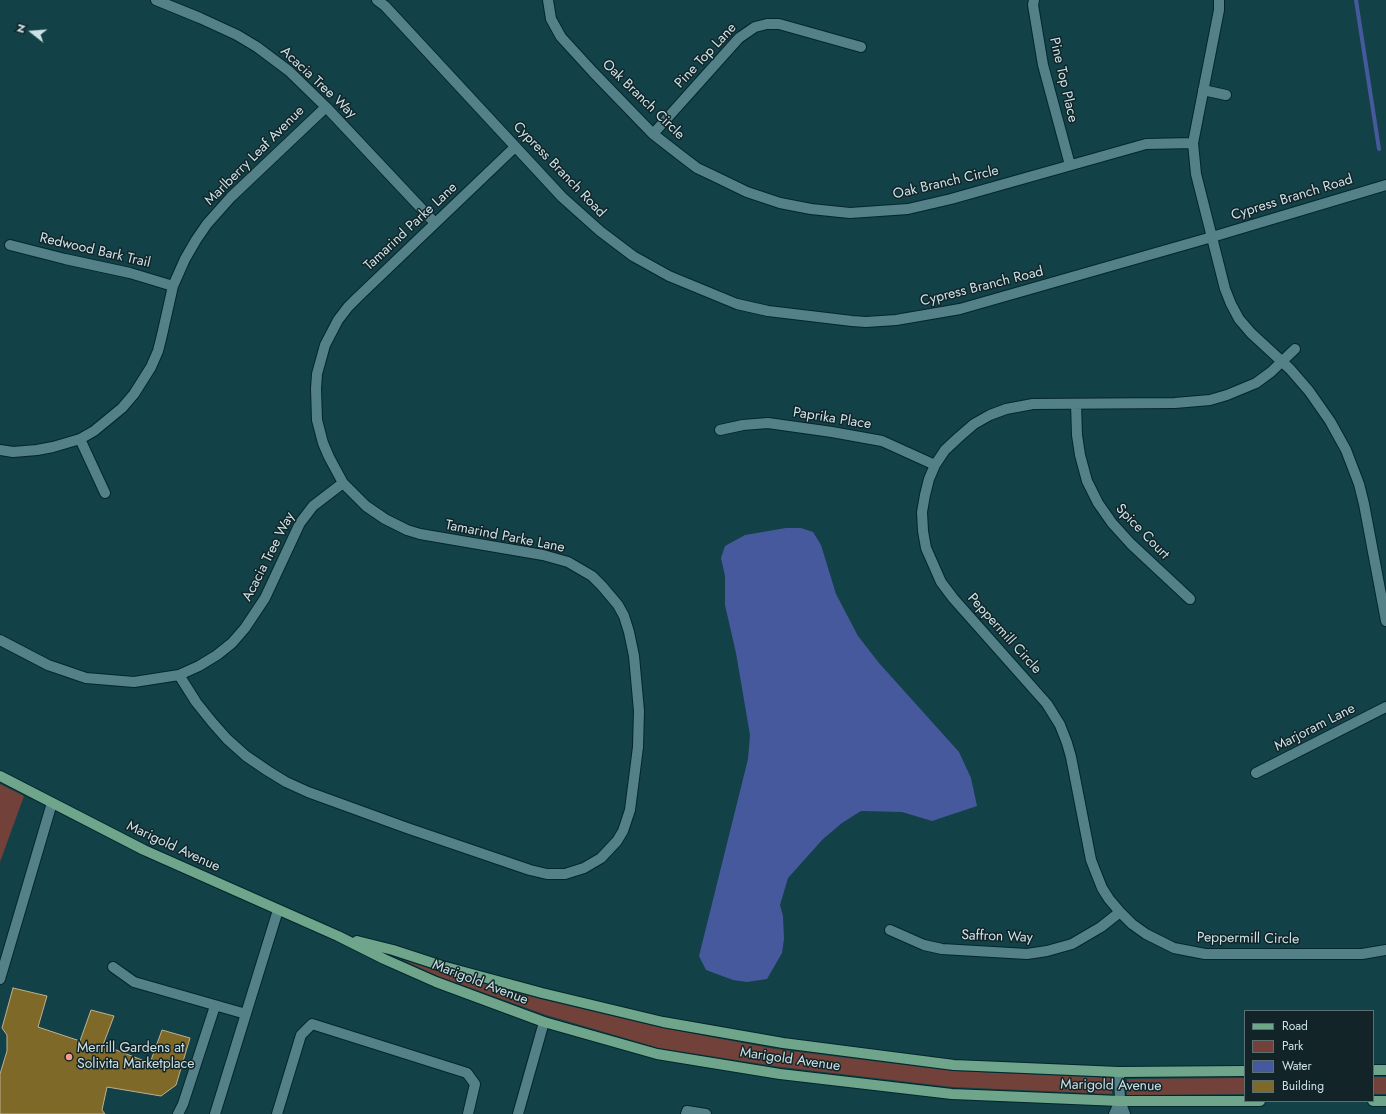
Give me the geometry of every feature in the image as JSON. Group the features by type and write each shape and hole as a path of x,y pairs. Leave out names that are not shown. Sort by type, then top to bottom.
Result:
{"main road":[{"name":"Marigold Avenue","path":"0,776 144,850 338,936 384,959 436,982 544,1022 657,1054 780,1074 952,1094 1120,1101 1244,1101"},
{"name":"Marigold Avenue","path":"338,936 393,950 442,966 663,1022 782,1043 954,1065 1119,1072 1244,1071"},
{"path":"1374,1070 1386,1070"},
{"path":"1374,1101 1386,1101"}],"street":[{"name":"Acacia Tree Way","path":"156,0 222,28 256,47 289,71 326,107 435,223"},
{"name":"Cypress Branch Road","path":"377,0 385,6 576,211 604,235 633,256 669,276 720,297 753,308 784,314 866,322 933,315 983,304 1386,185"},
{"name":"Oak Branch Circle","path":"548,0 551,19 561,36 653,134 697,168 736,187 780,203 829,211 869,212 908,209 951,199 1146,144 1193,143"},
{"name":"Pine Top Place","path":"1034,0 1043,65 1070,165"},
{"path":"1220,0 1193,143 1196,174 1225,289 1239,319 1251,333 1305,386 1330,420 1351,462 1364,504 1386,621"},
{"name":"Pine Top Lane","path":"653,134 739,38 755,27 767,24 779,24 861,47"},
{"path":"1203,90 1226,95"},
{"name":"Marlberry Leaf Avenue","path":"0,450 13,452 37,450 80,439 94,431 122,408 143,381 158,351 173,286 182,264 196,240 220,208 326,107"},
{"name":"Tamarind Parke Lane","path":"179,675 196,702 227,739 246,756 268,771 286,782 308,792 407,828 530,870 547,874 565,874 584,868 601,858 610,850 623,831 627,820 634,784 638,747 639,711 634,656 624,616 618,605 592,576 568,562 543,555 435,538 407,530 375,513 357,498 343,483 328,457 317,420 317,374 325,345 334,326 348,307 516,147"},
{"name":"Redwood Bark Trail","path":"10,245 130,273 173,286"},
{"name":"Peppermill Circle","path":"1295,349 1271,372 1249,386 1227,396 1210,400 1175,403 1034,404 1019,406 990,414 974,424 958,437 945,450 935,465 929,479 922,512 923,531 926,548 941,582 953,598 1047,704 1060,725 1071,757 1091,860 1102,888 1120,912 1132,924 1160,942 1174,948 1195,953 1362,954 1386,950"},
{"name":"Spice Court","path":"1076,404 1077,435 1080,455 1087,481 1098,503 1112,523 1127,540 1190,599"},
{"name":"Paprika Place","path":"720,430 742,425 768,423 832,432 882,441 935,465"},
{"path":"80,439 105,493"},
{"name":"Acacia Tree Way","path":"0,640 48,665 86,678 134,682 179,675 199,666 217,655 232,643 245,628 265,598 300,523 313,506 343,483"},
{"name":"Marjoram Lane","path":"1256,773 1386,707"},
{"path":"0,979 52,803"},
{"path":"215,1114 278,910"},
{"name":"Saffron Way","path":"890,930 932,947 1027,954 1047,951 1072,944 1101,927 1120,912"},
{"path":"113,967 134,982 246,1014"},
{"path":"178,1114 183,1104 215,1006"},
{"path":"518,1114 544,1022"},
{"path":"277,1114 301,1035 312,1024 467,1073 475,1084 468,1114"},
{"path":"1119,1072 1120,1101 1125,1114"},
{"path":"1114,1114 1120,1101"},
{"path":"686,1114 687,1111 706,1114"}],"green space":[{"path":"0,784 24,796 0,862"},
{"path":"403,960 440,972 540,999 662,1028 775,1049 953,1071 1112,1078 1112,1094 952,1087 781,1067 659,1048 546,1015 438,976"},
{"path":"1374,1077 1386,1077 1386,1094 1374,1094"},
{"path":"1244,1078 1244,1094 1127,1095 1127,1079"}],"water":[{"path":"786,528 801,528 813,532 821,545 836,594 858,636 879,663 959,752 971,778 977,806 932,821 902,812 861,811 842,823 823,839 788,878 780,905 783,916 784,939 782,953 767,979 747,982 733,980 706,970 699,956 748,759 750,735 736,653 725,605 725,576 721,558 725,546 745,535"}],"building":[{"name":"Merrill Gardens at Solivita Marketplace","path":"13,988 47,996 38,1027 80,1041 91,1010 114,1016 103,1045 150,1063 162,1030 190,1038 176,1085 161,1096 107,1087 102,1110 105,1114 0,1114 0,1074 7,1051 7,1035 2,1028"}],"waterway":[{"path":"1356,0 1379,149"}],"place":[{"name":"Merrill Gardens at Solivita Marketplace","path":"69,1057"}]}
